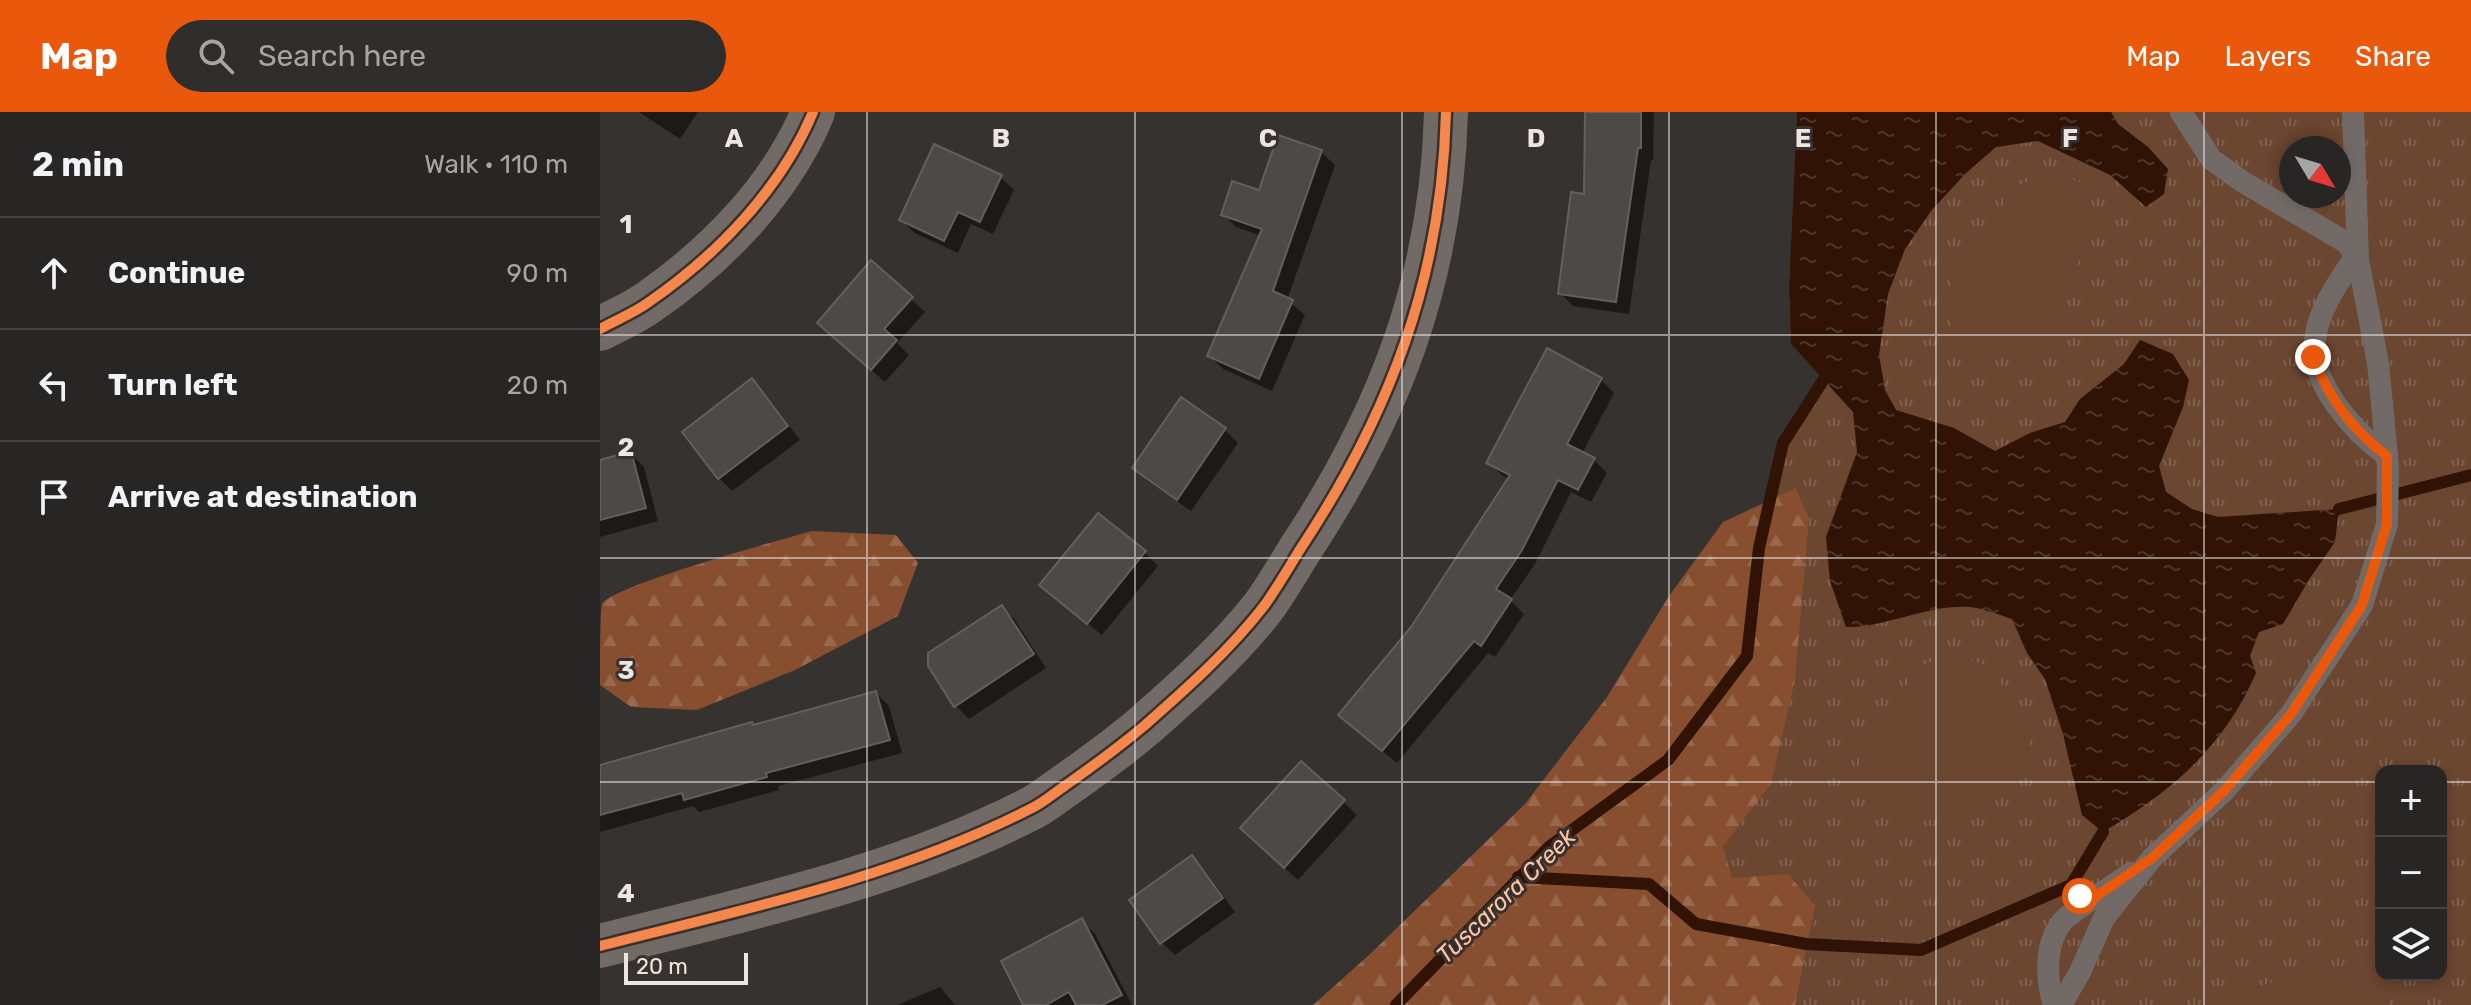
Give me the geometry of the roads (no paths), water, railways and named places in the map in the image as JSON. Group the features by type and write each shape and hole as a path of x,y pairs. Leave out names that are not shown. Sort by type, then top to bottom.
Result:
{"street":[{"path":"600,329 648,303 710,252 764,196 804,135 813,112"},
{"path":"600,946 821,890 934,851 1031,809 1119,747 1193,683 1263,607 1325,513 1379,412 1418,307 1435,233 1445,158 1446,112"}],"lane":[{"path":"2181,112 2211,159 2243,182 2347,243 2356,258"},
{"path":"2061,1005 2080,972 2104,918 2152,858 2224,791 2291,714 2362,605 2387,524 2387,461 2378,363 2356,258 2353,112"},
{"path":"2356,258 2326,305 2315,336 2313,357 2331,397 2387,461"},
{"path":"2054,1005 2048,967 2051,947 2062,922 2081,901 2152,858"}],"water":[{"path":"1797,112 2111,112 2118,124 2148,147 2168,169 2164,194 2146,207 2110,175 2038,141 1996,147 1965,174 1931,211 1905,249 1888,294 1879,355 1885,390 1896,410 1954,428 1995,451 2030,433 2065,422 2080,399 2124,364 2140,340 2173,354 2189,380 2183,407 2159,466 2166,492 2192,509 2218,517 2339,509 2335,542 2283,624 2259,632 2250,656 2256,673 2228,723 2173,784 2103,832 2082,815 2063,734 2045,679 2027,653 2012,619 1986,610 1954,607 1876,624 1846,627 1830,581 1826,537 1857,452 1853,412 1791,344 1789,287"}],"waterway":[{"name":"Tuscarora Creek","path":"1396,1005 1550,846 1668,760 1747,656 1759,548 1783,443 1824,379"},
{"path":"2339,509 2471,475"},
{"path":"1518,877 1649,884 1696,924 1806,944 1921,950 2071,885 2103,832"}]}
